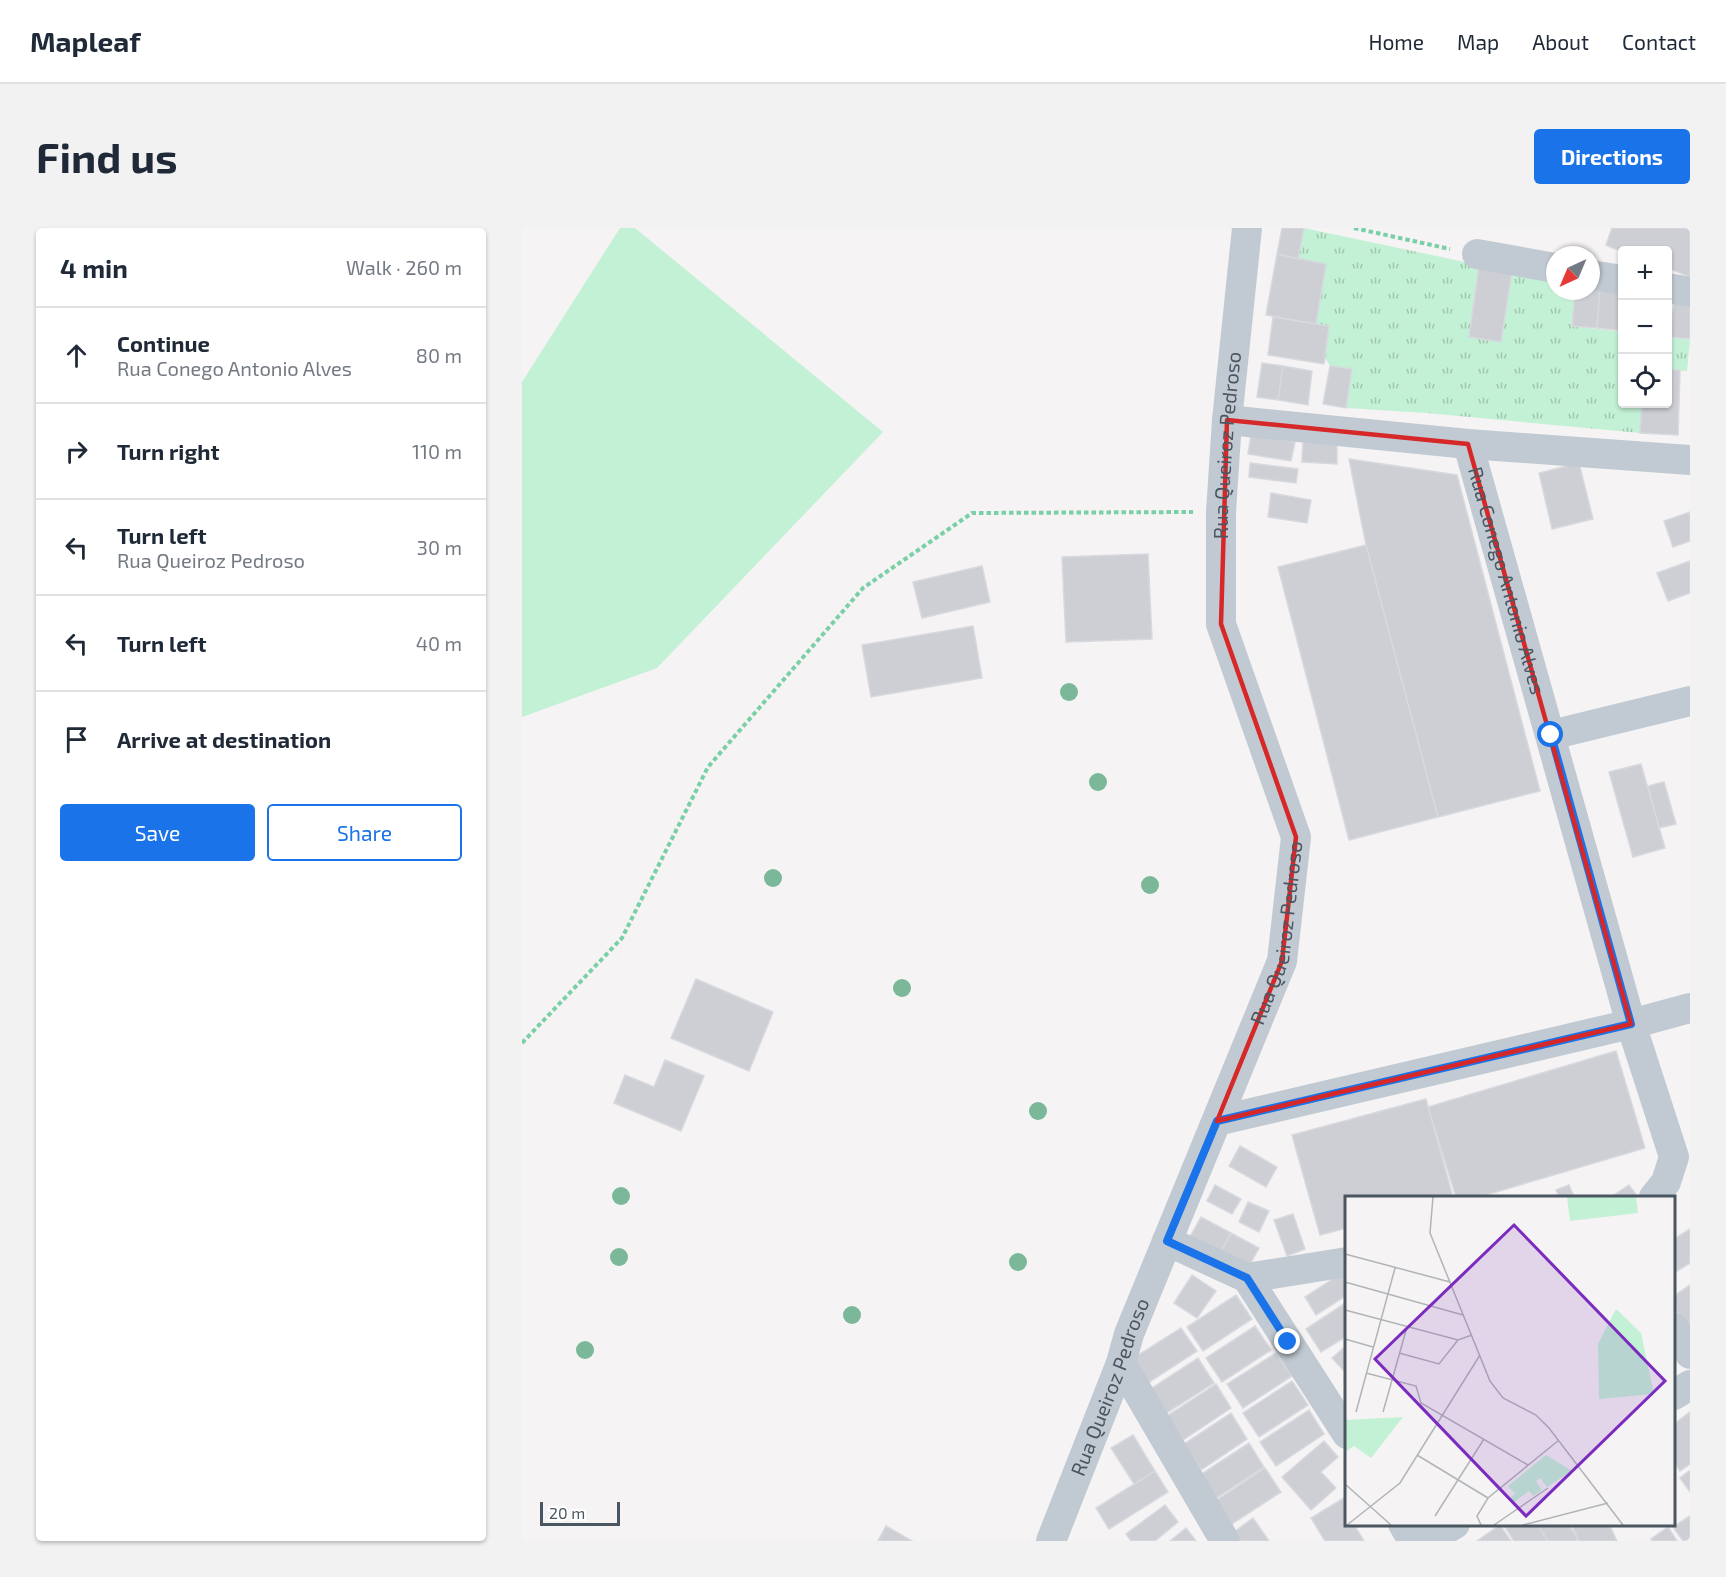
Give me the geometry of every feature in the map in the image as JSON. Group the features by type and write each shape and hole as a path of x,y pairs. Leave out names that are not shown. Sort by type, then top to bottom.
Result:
{"street":[{"name":"Rua Queiroz Pedroso","path":"1051,1541 1121,1363 1129,1335 1282,961 1296,837 1221,624 1221,512 1227,420 1248,228"},
{"path":"1477,254 1546,266"},
{"path":"1600,276 1618,279"},
{"path":"1672,289 1690,292"},
{"path":"1227,420 1468,444 1690,460"},
{"name":"Rua Conego Antonio Alves","path":"1468,444 1631,1024 1674,1157 1666,1182 1655,1196"},
{"path":"1551,735 1690,701"},
{"path":"1217,1121 1631,1024 1690,1008"},
{"path":"1167,1241 1247,1278 1345,1431"},
{"path":"1247,1278 1345,1262"},
{"path":"1675,1330 1690,1354"},
{"path":"1121,1363 1225,1541"},
{"path":"1675,1394 1690,1385"},
{"path":"1404,1526 1413,1541"},
{"path":"1427,1541 1452,1526"}],"path":[{"path":"1354,228 1477,254"},
{"path":"522,1043 622,938 708,767 863,588 972,513 1221,512"}],"highlighted area":[{"path":"1227,420 1468,444 1631,1024 1217,1121 1282,961 1296,837 1221,624"}],"green space":[{"path":"620,228 635,228 883,432 657,668 522,717 522,382"},
{"path":"1304,228 1479,265 1469,336 1501,342 1512,271 1546,280 1546,300 1574,300 1572,326 1618,332 1618,408 1642,408 1640,433 1346,408 1352,370 1330,366 1325,358 1329,326 1316,324 1298,259"},
{"path":"1672,338 1690,340 1687,371 1672,370"}],"building":[{"path":"1282,228 1304,228 1298,259 1277,254"},
{"path":"1612,228 1690,228 1690,277 1672,270 1672,246 1618,246 1618,250 1606,245"},
{"path":"1277,254 1326,264 1316,324 1266,315"},
{"path":"1479,265 1512,271 1501,342 1469,337"},
{"path":"1600,289 1618,291 1618,331 1597,328"},
{"path":"1574,300 1599,300 1597,328 1572,326"},
{"path":"1674,302 1690,304 1690,339 1672,337"},
{"path":"1273,317 1329,326 1324,364 1268,355"},
{"path":"1262,363 1283,366 1278,400 1257,397"},
{"path":"1283,366 1312,371 1308,405 1278,400"},
{"path":"1330,366 1352,369 1346,408 1323,404"},
{"path":"1672,370 1680,370 1678,435 1640,433 1642,408 1672,408"},
{"path":"1251,435 1295,442 1291,461 1248,454"},
{"path":"1303,440 1337,442 1337,464 1302,462"},
{"path":"1349,459 1457,475 1540,791 1438,817 1366,545"},
{"path":"1250,463 1298,469 1296,483 1249,477"},
{"path":"1579,463 1593,519 1552,529 1539,473"},
{"path":"1271,493 1311,500 1307,523 1268,517"},
{"path":"1690,512 1690,541 1673,547 1664,521"},
{"path":"1366,545 1438,817 1349,840 1278,567"},
{"path":"1148,554 1152,639 1066,642 1062,557"},
{"path":"1690,561 1690,593 1668,601 1657,573"},
{"path":"982,566 990,602 922,618 913,582"},
{"path":"973,626 982,678 871,697 862,645"},
{"path":"1641,764 1665,848 1633,857 1609,772"},
{"path":"1664,782 1676,824 1659,828 1648,786"},
{"path":"696,979 773,1012 749,1071 671,1038"},
{"path":"1616,1051 1645,1148 1482,1196 1456,1196 1428,1107"},
{"path":"665,1060 704,1076 681,1131 614,1103 625,1075 654,1087"},
{"path":"1426,1099 1453,1196 1345,1196 1345,1229 1320,1235 1292,1135"},
{"path":"1240,1146 1277,1167 1266,1187 1229,1166"},
{"path":"1215,1185 1241,1199 1232,1214 1207,1201"},
{"path":"1569,1185 1574,1196 1559,1196 1556,1190"},
{"path":"1629,1185 1637,1196 1612,1196"},
{"path":"1248,1202 1269,1211 1259,1232 1239,1222"},
{"path":"1293,1214 1305,1249 1287,1256 1274,1220"},
{"path":"1201,1217 1231,1233 1220,1253 1190,1237"},
{"path":"1690,1229 1690,1263 1675,1272 1675,1238"},
{"path":"1231,1233 1259,1248 1248,1268 1220,1253"},
{"path":"1342,1273 1345,1277 1345,1296 1316,1315 1305,1297"},
{"path":"1192,1275 1216,1291 1197,1318 1174,1303"},
{"path":"1690,1285 1690,1333 1675,1310 1675,1295"},
{"path":"1236,1295 1252,1319 1203,1351 1187,1327"},
{"path":"1345,1303 1345,1337 1321,1352 1306,1329"},
{"path":"1255,1326 1271,1350 1222,1382 1206,1358"},
{"path":"1181,1328 1197,1351 1148,1383 1132,1359"},
{"path":"1345,1347 1345,1372 1332,1358"},
{"path":"1276,1353 1292,1376 1243,1408 1227,1384"},
{"path":"1198,1358 1214,1383 1165,1414 1149,1390"},
{"path":"1292,1381 1308,1405 1259,1437 1243,1413"},
{"path":"1216,1384 1231,1408 1183,1440 1167,1416"},
{"path":"1309,1410 1324,1434 1276,1466 1260,1442"},
{"path":"1690,1412 1690,1464 1680,1471 1675,1464 1675,1423"},
{"path":"1231,1413 1247,1439 1201,1470 1184,1444"},
{"path":"1133,1435 1155,1471 1134,1484 1111,1448"},
{"path":"1324,1441 1338,1457 1321,1472 1336,1488 1311,1510 1282,1477"},
{"path":"1249,1443 1264,1467 1215,1499 1200,1475"},
{"path":"1265,1468 1281,1492 1232,1524 1217,1500"},
{"path":"1155,1471 1168,1492 1109,1529 1096,1508"},
{"path":"1690,1472 1690,1492 1680,1478"},
{"path":"1345,1497 1345,1526 1359,1526 1356,1528 1364,1541 1325,1541 1311,1518"},
{"path":"1165,1505 1178,1522 1155,1541 1131,1541 1126,1534"},
{"path":"1690,1516 1690,1541 1683,1541 1673,1527"},
{"path":"1253,1518 1269,1541 1241,1541 1234,1532"},
{"path":"886,1526 912,1541 878,1541"},
{"path":"1501,1526 1511,1541 1477,1541"},
{"path":"1504,1526 1538,1526 1548,1541 1514,1541"},
{"path":"1538,1526 1569,1526 1578,1539 1575,1541 1548,1541"},
{"path":"1572,1526 1610,1526 1617,1541 1579,1541"},
{"path":"1668,1527 1677,1541 1652,1541 1651,1539"},
{"path":"1186,1528 1196,1541 1170,1541"}],"route":[{"path":"1288,1342 1247,1278 1167,1241 1217,1121 1631,1024 1551,735"}]}
